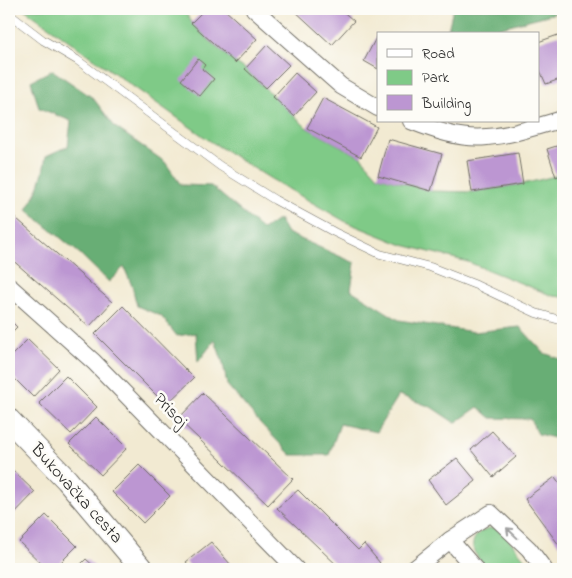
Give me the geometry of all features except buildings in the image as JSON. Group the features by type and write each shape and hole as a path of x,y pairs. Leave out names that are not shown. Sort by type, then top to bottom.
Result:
{"main road":[{"name":"Bukovačka cesta","path":"9,420 67,480 142,569"}],"street":[{"path":"254,9 341,86 377,107"},
{"path":"413,122 432,130 485,138 508,134 563,119"},
{"name":"Prisoj","path":"9,286 94,362 296,569"},
{"path":"414,569 450,540 491,513 529,549 544,569"},
{"path":"450,540 475,569"}],"lane":[{"path":"9,14 43,40 77,60 220,166 275,200 326,228 380,254 430,267 476,285 536,313 563,321"}],"green space":[{"path":"24,9 182,9 205,36 245,69 307,128 361,157 378,176 431,191 472,192 523,184 563,174 563,297 553,296 468,262 403,245 346,222 210,141"},
{"path":"453,9 563,9 563,11 480,32 447,32"},
{"path":"52,70 93,98 115,127 165,162 181,185 211,186 263,230 279,219 287,233 355,263 351,290 399,320 474,332 520,327 544,353 563,360 563,440 538,434 530,419 491,418 478,407 455,423 431,407 399,395 376,432 340,424 329,455 291,455 227,385 223,363 215,340 198,362 196,333 177,336 161,316 137,306 132,286 124,267 109,282 79,253 27,210 39,184 46,156 68,146 71,121 39,108 31,81"},
{"path":"491,528 497,528 503,532 533,569 488,569 476,555 473,544 479,533"}]}
